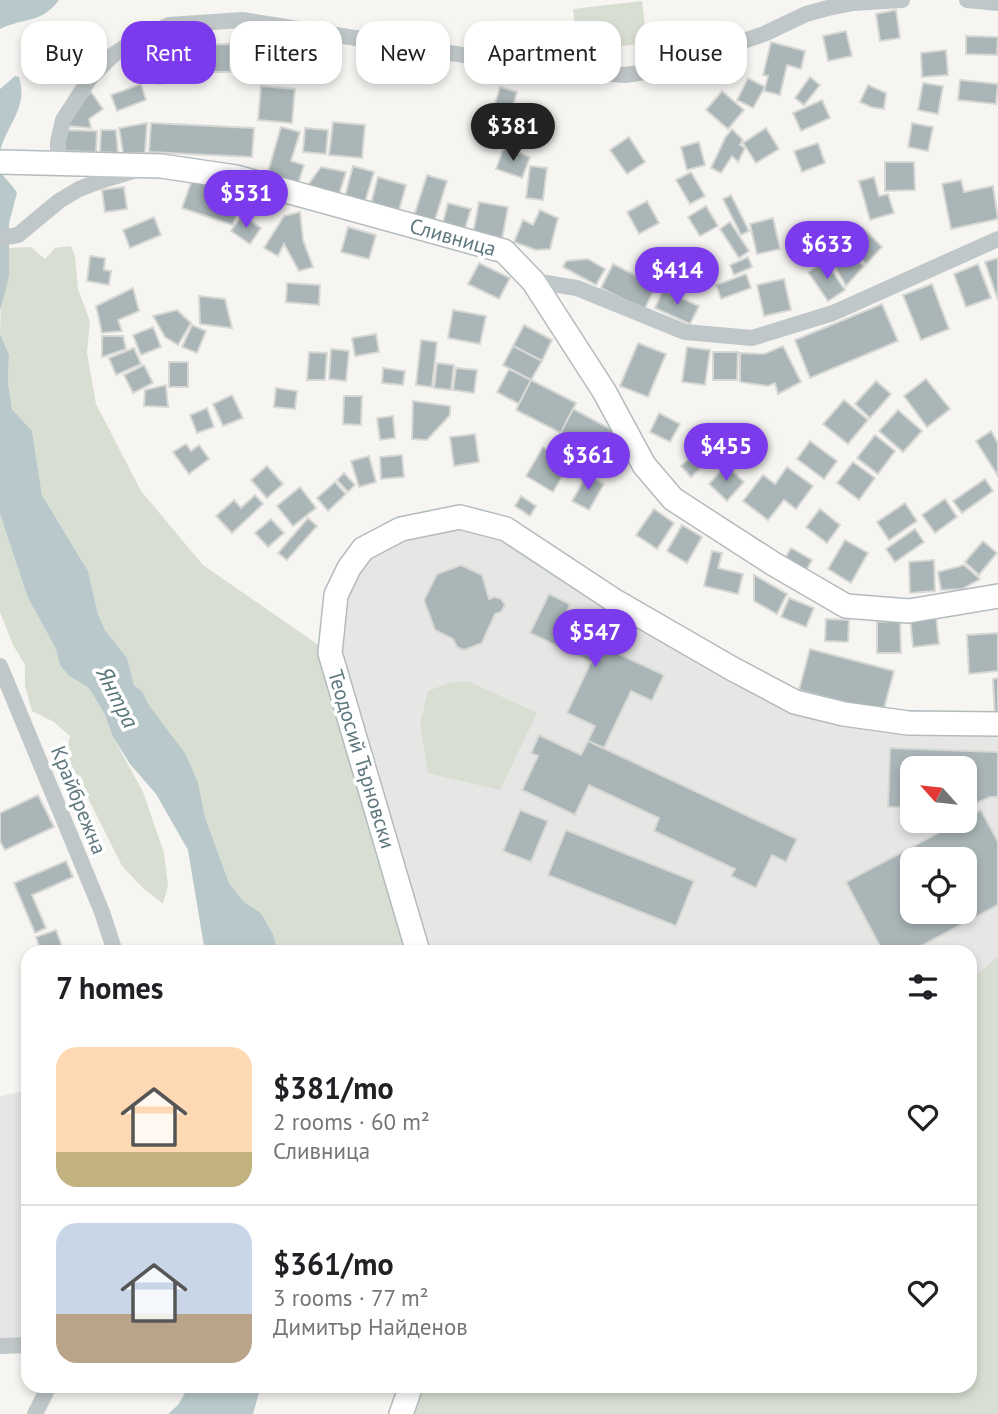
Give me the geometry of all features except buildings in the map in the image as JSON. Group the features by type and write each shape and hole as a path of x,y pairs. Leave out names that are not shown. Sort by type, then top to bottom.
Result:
{"street":[{"path":"49,163 63,120 90,78 113,55 139,38 169,25 242,20 551,69 625,75 653,71 764,34 806,14 828,8 853,3 902,0"},
{"path":"967,0 998,3"},
{"path":"0,162 161,166"},
{"name":"Сливница","path":"0,238 18,235 59,201 79,189 122,173 161,166 236,177 504,251 533,281 604,391 644,465 673,499 782,569 846,606 909,611 998,596"},
{"path":"533,281 577,288 685,332 752,338 833,313 998,239"},
{"name":"Теодосий Търновски","path":"416,945 330,653 336,596 348,568 363,549 401,529 460,517 506,529 615,601 795,702 844,714 908,723 998,724"},
{"name":"Крайбрежна","path":"0,666 102,912 113,945"},
{"path":"0,1346 21,1345"},
{"path":"35,1414 46,1393"},
{"path":"401,1414 408,1393"}],"shaded area":[{"path":"642,1 644,21 635,21 635,44 621,46 621,21 574,21 573,9"},
{"path":"71,246 75,256 78,289 90,321 87,353 96,404 141,491 203,565 330,653 404,945 276,945 261,913 244,902 229,883 205,817 198,782 185,753 149,705 142,691 134,685 127,658 105,630 98,614 88,571 42,495 32,431 12,409 8,383 9,355 0,334 1,301 9,277 9,248 31,247 45,259 55,248"},
{"path":"0,514 28,598 56,649 60,665 69,676 89,688 143,792 164,853 168,886 163,904 122,866 66,754 70,736 54,722 32,711 25,686 25,665 13,645 0,612"},
{"path":"460,517 795,702 998,724 998,956 977,974 977,945 416,945 330,653 336,595 363,549"},
{"path":"451,682 470,682 537,713 500,790 428,773 420,724 428,691"},
{"path":"998,956 998,1414 401,1414 408,1393 977,1393 977,974"},
{"path":"21,1092 21,1338 14,1344 0,1345 0,1096"}],"water":[{"path":"0,0 59,0 39,17 0,29"},
{"path":"15,76 19,77 21,98 0,152 0,89"},
{"path":"0,170 17,193 9,223 9,277 0,311"},
{"name":"Янтра","path":"0,334 9,355 8,383 12,409 32,431 42,495 88,571 98,614 105,630 127,658 134,685 142,691 149,705 185,753 198,782 205,817 229,883 244,902 261,913 276,945 204,945 188,850 156,794 130,764 113,737 105,715 89,688 69,676 60,665 56,649 28,598 0,514"},
{"path":"185,1393 259,1393 253,1414 168,1414 178,1405"}]}
